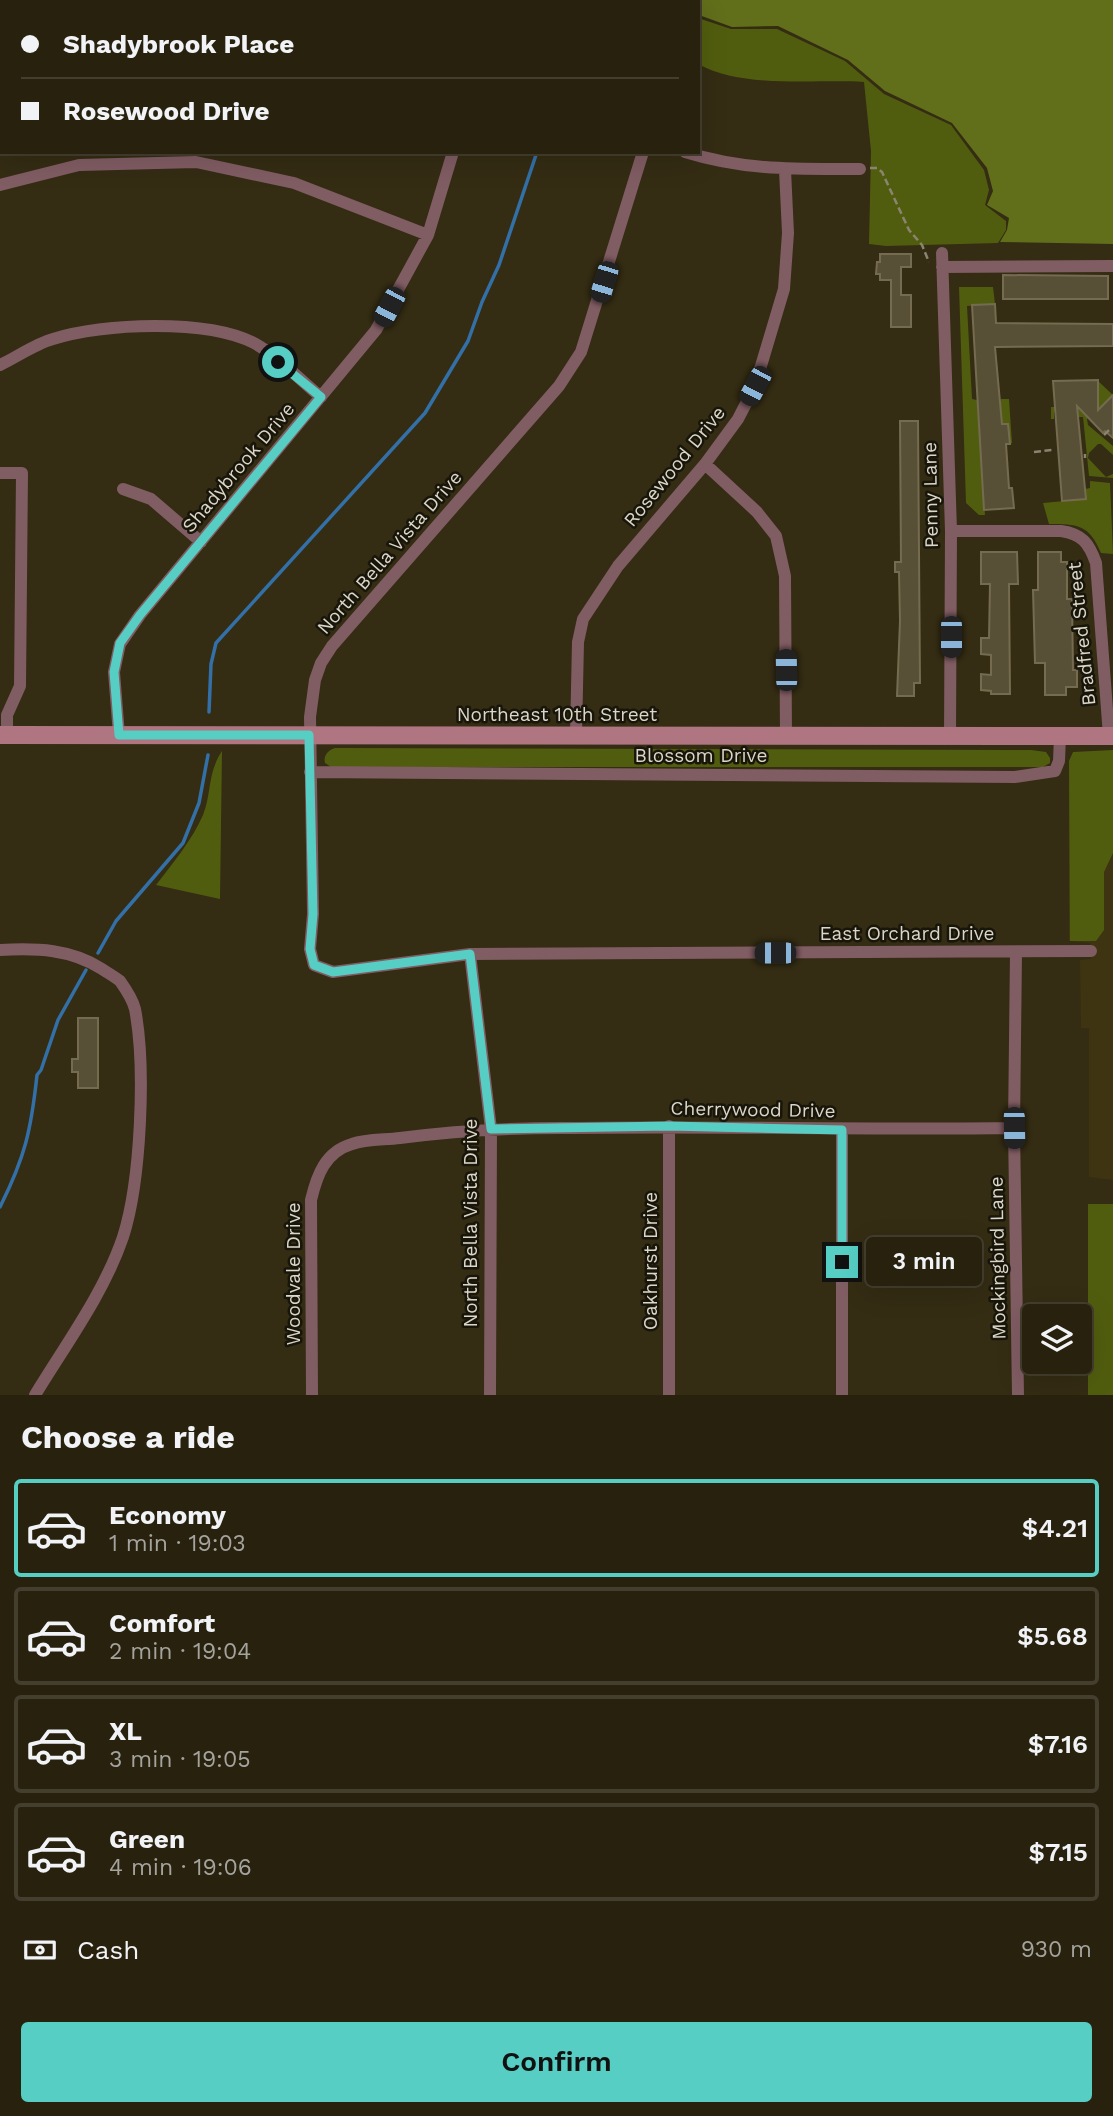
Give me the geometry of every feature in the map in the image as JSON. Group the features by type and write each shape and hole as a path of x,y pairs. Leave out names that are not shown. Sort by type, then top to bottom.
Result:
{"main road":[{"name":"Northeast 10th Street","path":"4,735 1111,736"}],"street":[{"name":"Shadybrook Drive","path":"119,735 114,672 120,643 376,330 428,235 452,154"},
{"name":"North Bella Vista Drive","path":"490,1395 491,1129 470,954 333,972 314,965 310,949 313,914 309,735 315,680 320,663 332,646 559,386 581,352 642,154"},
{"path":"692,154 721,163 785,170 860,169"},
{"path":"0,185 79,164 196,162 294,183 428,235"},
{"name":"Rosewood Drive","path":"576,734 578,642 583,619 618,566 705,464 738,419 755,386 784,289 788,233 785,170"},
{"name":"Penny Lane","path":"950,736 951,531 942,260 1113,266"},
{"path":"0,365 49,340 99,328 202,328 234,334 257,345 321,397"},
{"path":"705,464 757,512 776,536 785,576 786,735"},
{"path":"0,472 22,473 20,685 6,702 4,735"},
{"path":"123,489 152,499 201,542"},
{"name":"Bradfred Street","path":"951,531 1061,531 1073,533 1086,542 1096,563 1111,736"},
{"name":"Blossom Drive","path":"310,772 1015,777 1055,771 1059,761 1060,736"},
{"path":"0,950 57,951 86,959 119,980 135,1006 139,1048 140,1116 135,1176 123,1236 95,1298 35,1395"},
{"name":"East Orchard Drive","path":"470,954 1091,951"},
{"name":"Mockingbird Lane","path":"1016,952 1014,1128 1018,1395"},
{"name":"Cherrywood Drive","path":"491,1129 669,1126 842,1130 1014,1128"},
{"name":"Oakhurst Drive","path":"669,1126 669,1395"},
{"name":"Woodvale Drive","path":"312,1395 311,1200 317,1175 331,1155 352,1143 491,1129"},
{"path":"842,1130 842,1395"}],"path":[{"path":"860,169 877,168 882,172 909,230 922,245 929,261"},
{"path":"1104,435 1109,430"},
{"path":"1034,452 1052,450"}],"shaded area":[{"path":"1069,766 1113,766 1113,1180 1089,1177 1089,1028 1081,1028 1080,960 1091,959 1090,943 1069,941"}],"green space":[{"path":"700,0 1113,0 1113,244 1000,242 1007,230 1009,218 987,205 993,191 987,168 952,123 885,91 848,60 778,26 732,27 700,15"},
{"path":"700,19 731,29 777,29 845,61 884,94 951,125 984,170 989,190 985,205 1006,221 1006,230 998,243 886,246 869,244 871,151 864,82 757,80 716,72 700,65"},
{"path":"959,287 993,287 995,304 967,306 972,399 977,400 978,414 1001,413 1001,399 1009,399 1012,443 1010,444 1008,424 979,426 980,446 988,445 983,490 985,515 979,515 966,503"},
{"path":"1098,381 1113,395 1087,419 1088,425 1113,446 1113,455 1098,444 1088,458 1106,477 1113,474 1113,478 1089,476 1083,417 1078,417 1077,411 1054,412 1054,419 1051,419 1051,407 1084,407 1054,405 1054,402"},
{"path":"1090,481 1110,483 1113,554 1101,553 1092,536 1081,528 1067,524 1049,524 1043,503 1086,499 1085,489 1090,488"},
{"path":"335,748 1031,750 1046,752 1050,763 1043,767 331,767 325,763 325,758 328,752"},
{"path":"1113,750 1113,853 1104,872 1104,930 1096,941 1070,941 1069,761 1073,752"},
{"path":"222,751 220,899 156,885 199,824 206,807 214,767"},
{"path":"1088,1204 1113,1204 1113,1395 1088,1395 1088,1374 1092,1374 1092,1304 1088,1304"}],"building":[{"path":"880,254 911,254 911,267 901,267 901,295 911,295 911,327 891,327 891,280 880,280 880,274 876,274"},
{"path":"1003,275 1108,276 1108,299 1003,299"},
{"path":"995,304 996,323 1113,324 1113,346 995,347 1002,424 1008,424 1010,444 1006,444 1009,488 1012,488 1014,508 984,510 972,305"},
{"path":"1098,380 1098,410 1113,395 1113,438 1105,431 1103,433 1077,406 1086,499 1062,501 1053,381"},
{"path":"900,421 918,421 920,683 914,683 914,696 897,696 900,621 899,572 895,572 895,562 901,562"},
{"path":"981,552 1017,552 1018,584 1009,584 1010,694 991,694 991,691 981,690 981,674 991,675 991,655 981,654 981,638 989,638 990,584 981,584"},
{"path":"1038,552 1061,552 1061,562 1067,562 1067,599 1072,599 1073,670 1077,670 1077,687 1066,687 1066,695 1045,695 1045,663 1035,663 1033,590 1038,590"},
{"path":"78,1018 98,1018 98,1088 78,1088 78,1072 72,1072 72,1059 78,1059"}],"waterway":[{"path":"209,712 211,664 216,643 425,413 468,341 499,265 536,154"},
{"path":"98,953 116,921 183,843 199,803 208,755"},
{"path":"0,1207 26,1143 37,1075 58,1020 86,970"}],"route":[{"path":"278,362 321,397 140,615 120,643 114,672 119,735 309,735 313,914 310,949 314,965 333,972 470,954 491,1129 669,1126 842,1130 842,1262"}]}
